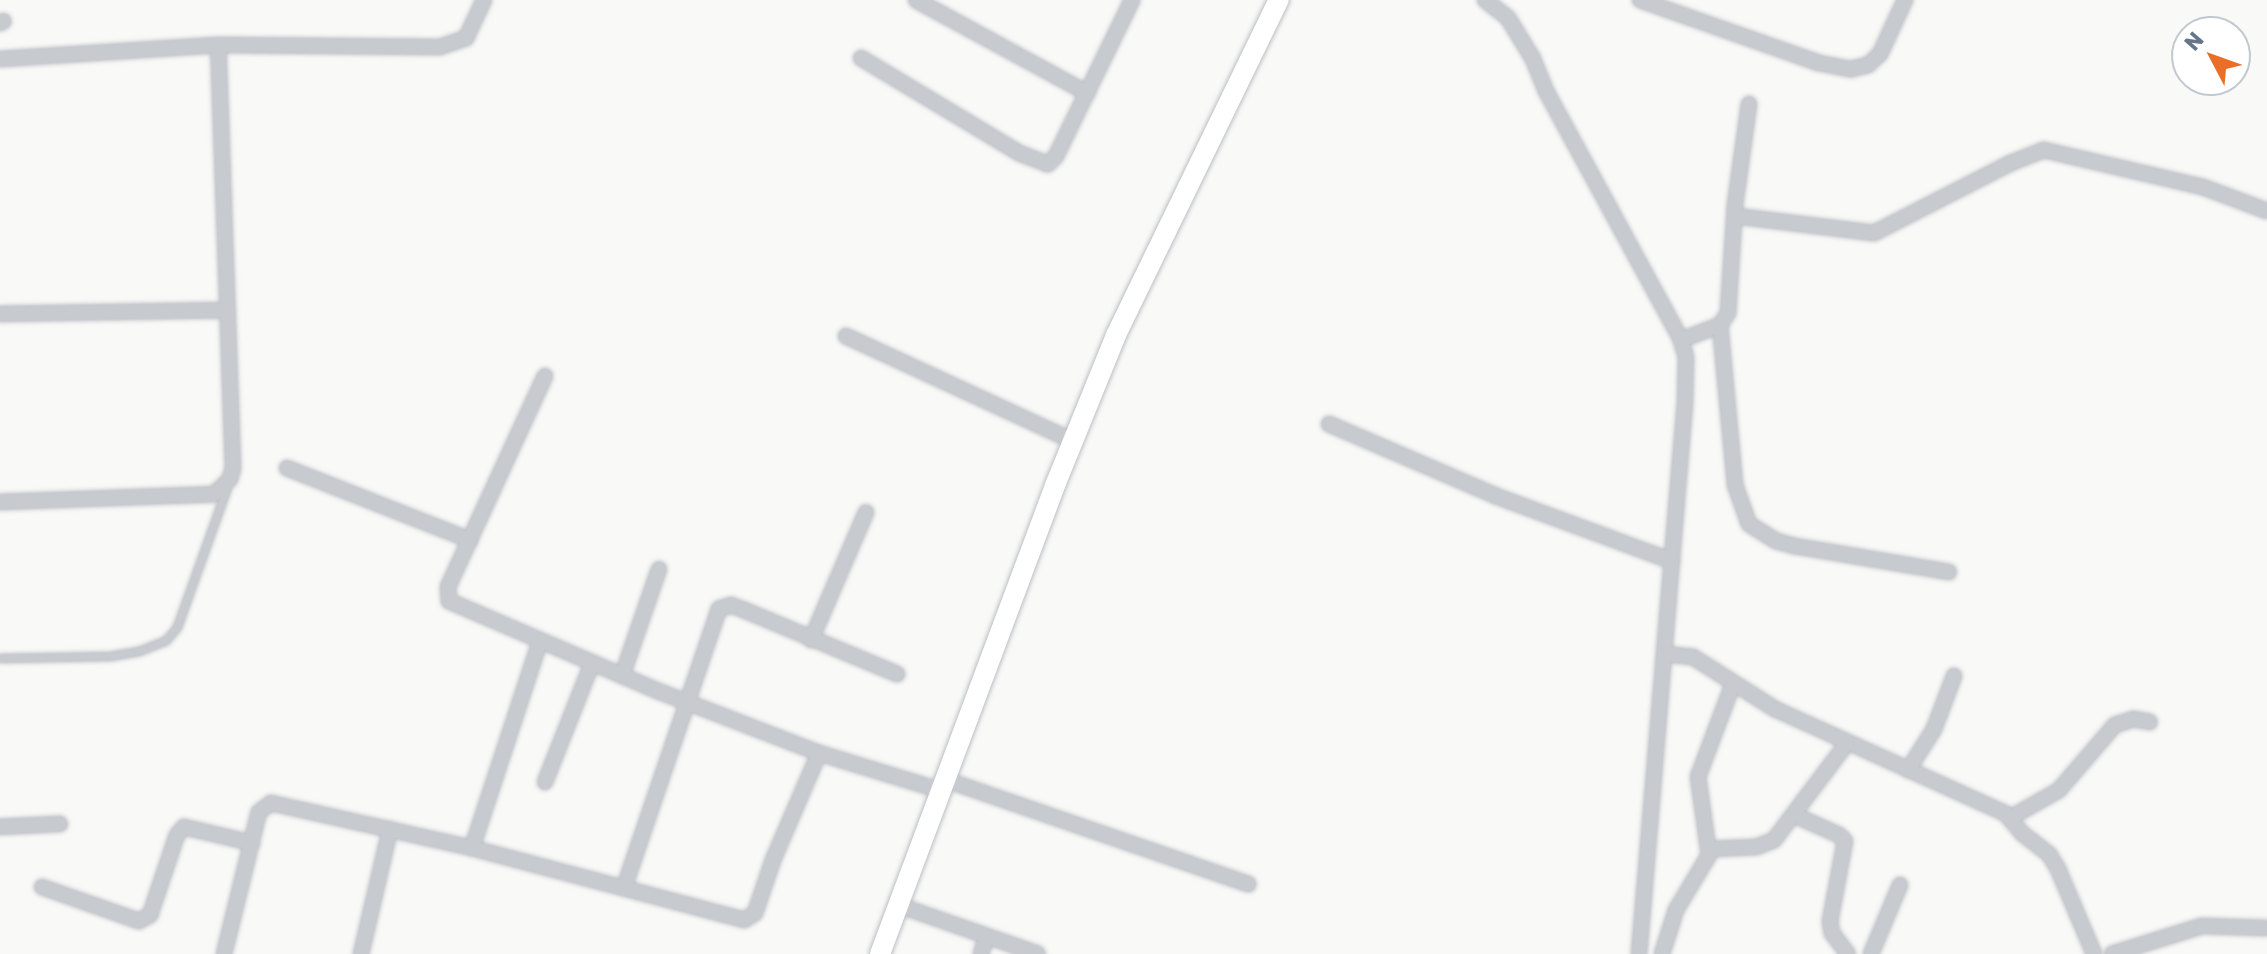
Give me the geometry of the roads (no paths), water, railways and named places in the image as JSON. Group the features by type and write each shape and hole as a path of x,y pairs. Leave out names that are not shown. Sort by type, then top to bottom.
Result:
{"main road":[{"path":"880,954 941,785 1073,441 1123,320 1279,0"}],"street":[{"path":"0,59 218,45 452,45 471,33 484,0"},
{"path":"916,0 1087,93"},
{"path":"861,58 1041,164 1048,164 1056,156 1132,0"},
{"path":"1485,0 1508,18 1533,59 1546,91 1681,340 1686,357 1667,654 1639,954"},
{"path":"1640,0 1819,63 1851,69 1868,65 1880,54 1905,0"},
{"path":"0,502 214,494 230,479 233,468 218,45"},
{"path":"1749,104 1735,216 1729,304 1720,325 1735,485 1749,524 1776,541 1795,546 1949,572"},
{"path":"1735,216 1874,233 2011,163 2044,150 2203,187 2267,211"},
{"path":"0,314 227,310"},
{"path":"1681,340 1720,325"},
{"path":"846,336 1073,441"},
{"path":"545,376 448,587 449,601 622,676 819,753 941,785 1248,884"},
{"path":"1329,424 1496,496 1672,561"},
{"path":"287,468 470,540"},
{"path":"811,640 866,512"},
{"path":"622,676 659,569"},
{"path":"624,888 716,613 724,606 744,610 897,674"},
{"path":"472,848 540,641"},
{"path":"1667,654 1687,656 1775,709 2010,818 2023,834 2049,854 2094,954"},
{"path":"545,782 592,663"},
{"path":"1908,770 1934,729 1954,676"},
{"path":"1662,954 1676,910 1697,879 1710,849 1698,777 1733,684"},
{"path":"2010,818 2037,806 2069,781 2115,725 2133,719 2150,722"},
{"path":"1710,849 1767,845 1794,815 1812,785 1847,743"},
{"path":"224,954 259,812 271,803 472,848 738,920 751,917 819,753"},
{"path":"1794,815 1839,835 1845,841 1830,921 1832,933 1848,954"},
{"path":"0,827 60,824"},
{"path":"42,887 139,921 150,915 177,835 184,827 252,843"},
{"path":"361,954 390,829"},
{"path":"1871,954 1900,885"},
{"path":"898,905 1038,954"},
{"path":"2112,954 2202,926 2267,928"},
{"path":"981,954 987,936"}],"lane":[{"path":"0,658 110,656 139,651 166,640 177,627 230,479"}]}
